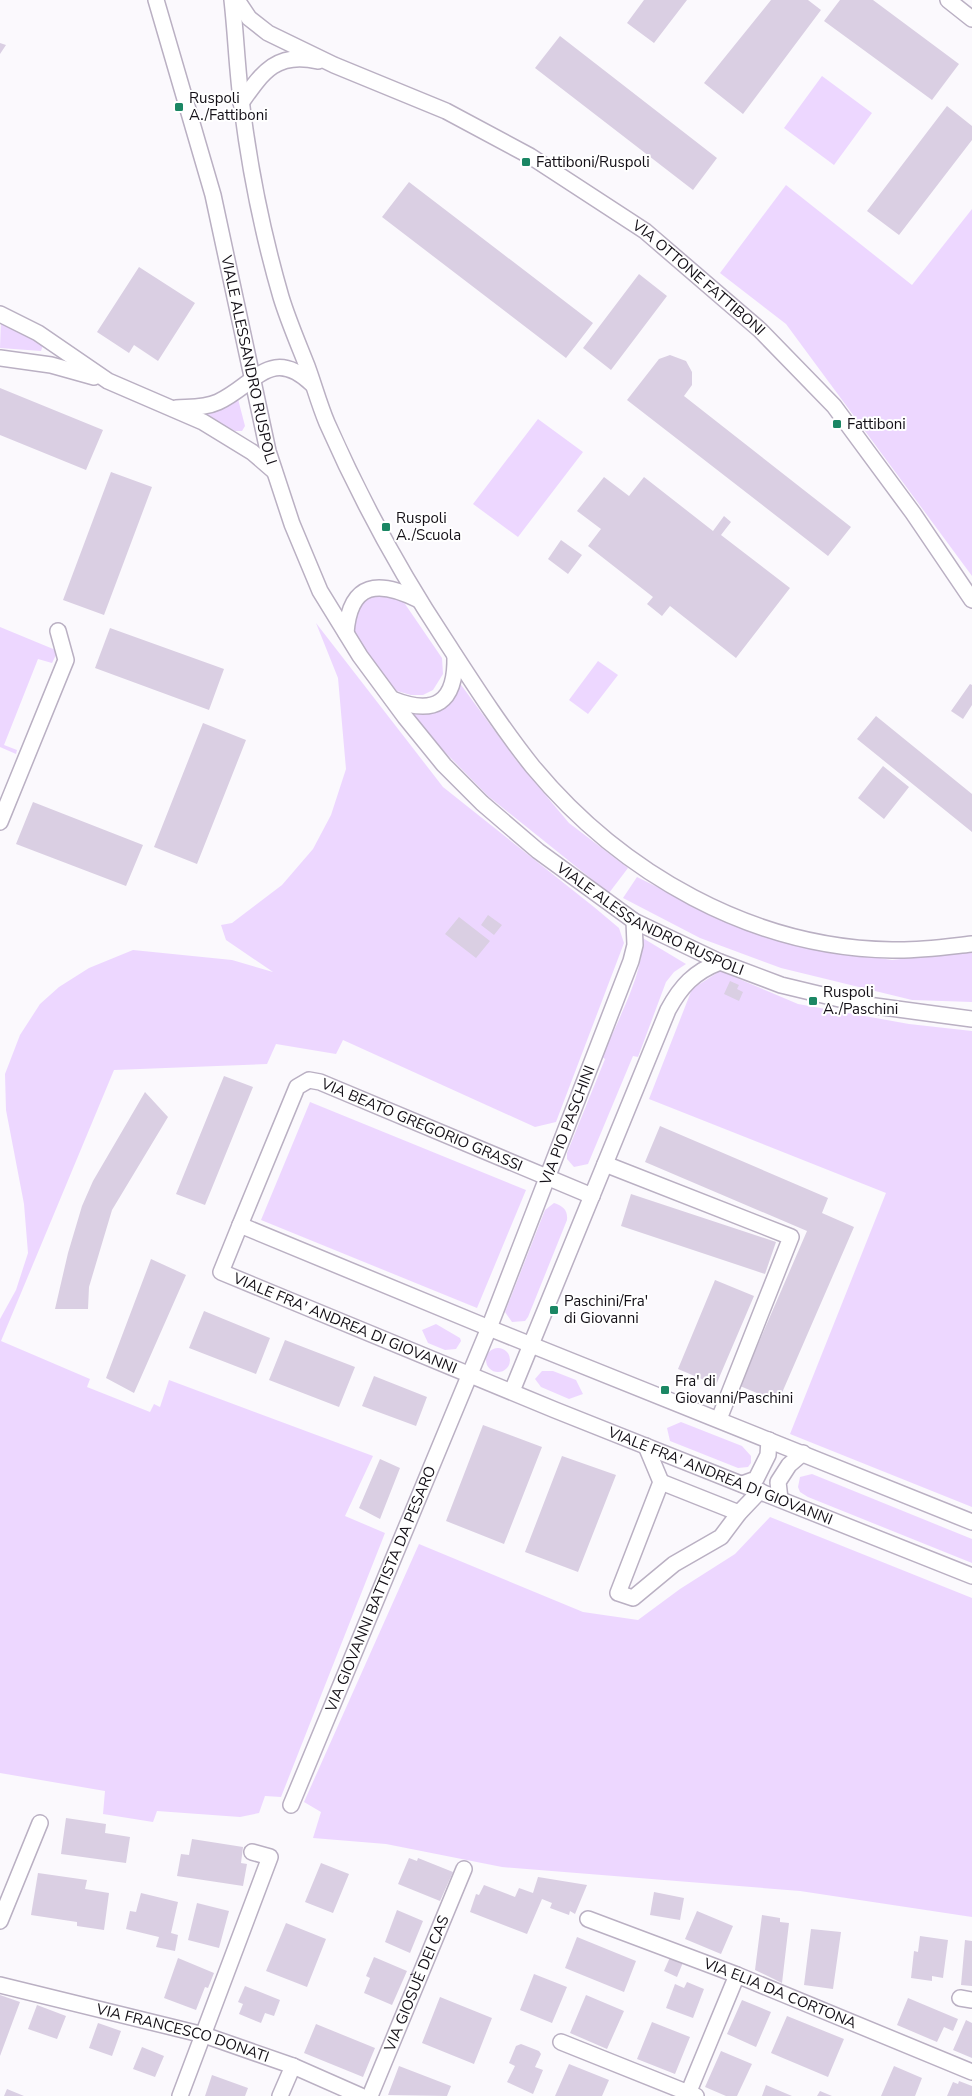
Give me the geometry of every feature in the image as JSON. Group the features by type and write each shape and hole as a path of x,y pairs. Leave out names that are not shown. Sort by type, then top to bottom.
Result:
{"street":[{"path":"144,0 163,23"},
{"name":"VIALE ALESSANDRO RUSPOLI","path":"156,0 213,195 252,380 274,471 292,524 320,592 392,699 444,765 482,803 546,857 634,921 720,962 768,981 834,998 889,1008 972,1019"},
{"path":"232,0 241,104 252,174 267,244 283,304 326,421 375,523 419,600 455,656 533,766 575,811 621,851 685,892 754,925 815,942 891,950 972,944"},
{"name":"VIA OTTONE FATTIBONI","path":"237,0 249,18 264,30 334,65 446,111 530,156 646,231 760,330 834,406 913,513 972,600"},
{"path":"948,0 972,18"},
{"name":"VIA OTTONE FATTIBONI","path":"241,104 263,74 278,63 298,59 334,65"},
{"path":"0,314 38,333 108,381"},
{"path":"0,358 51,365 108,381 175,408 203,422 245,448 274,471"},
{"path":"175,408 204,406 218,402 270,369 287,367 304,376 313,384"},
{"path":"346,633 349,610 354,602 366,591 376,587 386,587 419,600"},
{"path":"0,822 66,660 58,631"},
{"path":"392,699 420,708 435,704 446,694 454,682 455,656"},
{"name":"VIA PIO PASCHINI","path":"470,1374 631,961 635,945 634,921"},
{"path":"512,1391 676,996 697,972 720,962"},
{"name":"VIA BEATO GREGORIO GRASSI","path":"240,1225 297,1087 309,1080 329,1086 547,1177"},
{"path":"605,1164 791,1237 718,1419"},
{"path":"547,1177 592,1196"},
{"path":"240,1225 489,1328 972,1522"},
{"name":"VIALE FRA' ANDREA DI GIOVANNI","path":"240,1225 221,1272 646,1446 972,1576"},
{"name":"VIA GIOVANNI BATTISTA DA PESARO","path":"291,1805 470,1374"},
{"path":"742,1484 756,1479 768,1455 769,1440"},
{"path":"646,1446 661,1482 618,1593 633,1598 674,1564 721,1536 760,1491"},
{"path":"780,1499 778,1482 789,1465 804,1454"},
{"path":"661,1482 739,1513"},
{"path":"0,1921 40,1823"},
{"path":"180,2096 270,1857 252,1852"},
{"name":"VIA GIOSUÈ DEI CAS","path":"370,2096 464,1869"},
{"name":"VIA ELIA DA CORTONA","path":"588,1918 737,1975 972,2072"},
{"path":"561,2042 690,2095 737,1975"},
{"name":"VIA FRANCESCO DONATI","path":"0,1985 204,2035 293,2066 361,2096"},
{"path":"280,2096 293,2066"}],"shaded area":[{"path":"822,76 872,113 834,165 784,128"},
{"path":"786,185 912,285 972,209 972,576 786,324 720,273"},
{"path":"1,319 43,345 41,351 0,348"},
{"path":"238,399 245,426 242,431 235,431 205,416 205,413"},
{"path":"538,419 583,452 518,537 473,504"},
{"path":"374,589 403,601 442,658 443,674 433,690 423,695 411,695 397,691 389,684 357,639 352,626 354,609"},
{"path":"316,623 443,787 619,928 624,943 556,1122 535,1127 343,1040 336,1054 276,1044 267,1064 114,1070 1,1341 90,1379 87,1387 150,1412 154,1404 160,1407 169,1380 373,1456 345,1516 385,1533 281,1797 265,1796 259,1813 240,1817 157,1811 153,1822 103,1814 105,1791 0,1773 0,1319 16,1290 28,1253 24,1204 6,1110 5,1074 20,1035 40,1004 59,987 89,968 133,950 232,960 273,972 226,940 221,925 232,923 282,885 313,849 331,815 346,769 338,678"},
{"path":"0,627 58,651 52,663 38,659 4,745 17,750 16,754 0,747"},
{"path":"598,661 618,675 588,714 569,700"},
{"path":"459,682 516,760 569,823 628,868 609,893 488,796 437,744 410,712"},
{"path":"637,877 738,927 799,945 892,960 972,951 972,1002 912,1000 781,968 700,938 623,898"},
{"path":"641,937 686,964 674,972 666,982 638,1057 633,1056 588,1164 574,1167 567,1159 567,1153 605,1059 602,1057 635,980 640,964"},
{"path":"720,971 798,1004 909,1024 972,1031 972,1507 790,1434 886,1193 649,1099 692,989"},
{"path":"310,1102 526,1190 477,1308 261,1220"},
{"path":"554,1203 564,1209 567,1214 567,1220 528,1317 525,1321 512,1322 505,1312 545,1210"},
{"path":"436,1324 460,1338 461,1341 456,1349 445,1350 428,1343 422,1330"},
{"path":"498,1348 503,1349 509,1355 509,1365 503,1371 498,1372 493,1371 487,1365 486,1360 487,1355 493,1349"},
{"path":"542,1371 553,1371 576,1380 583,1394 569,1399 541,1387 535,1379"},
{"path":"681,1422 742,1446 751,1456 751,1463 748,1467 738,1468 670,1441 667,1428"},
{"path":"812,1474 972,1539 972,1563 808,1497 800,1492 798,1487 800,1477"},
{"path":"770,1517 972,1598 972,1917 800,1891 502,1867 386,1844 313,1838 321,1812 304,1802 419,1544 583,1612 638,1620 680,1589 735,1554"}],"building":[{"path":"644,0 687,0 654,43 627,23"},
{"path":"771,0 808,0 821,10 743,114 704,83"},
{"path":"840,0 873,0 959,64 932,100 824,21"},
{"path":"560,36 717,158 693,190 535,68"},
{"path":"0,43 6,45 0,54"},
{"path":"947,106 972,126 972,140 899,235 867,211"},
{"path":"409,182 593,323 566,358 382,217"},
{"path":"139,267 195,303 158,361 134,345 129,353 97,332"},
{"path":"639,274 667,296 611,370 583,348"},
{"path":"670,355 686,361 692,372 692,385 684,396 851,527 828,556 627,400 659,359"},
{"path":"0,388 103,430 86,470 0,435"},
{"path":"111,472 152,487 104,615 63,600"},
{"path":"604,477 629,496 644,477 713,531 724,516 731,522 721,535 790,588 736,658 670,606 662,616 647,604 653,597 588,546 601,529 577,511"},
{"path":"561,540 582,555 568,574 548,559"},
{"path":"110,628 224,669 209,710 95,668"},
{"path":"970,684 972,685 972,705 963,719 951,711"},
{"path":"876,716 972,794 972,832 857,739"},
{"path":"203,723 246,740 197,864 154,847"},
{"path":"883,766 909,787 884,819 858,798"},
{"path":"33,802 143,845 126,886 16,844"},
{"path":"488,915 502,925 494,935 481,925"},
{"path":"459,917 490,941 476,958 445,934"},
{"path":"730,981 739,985 737,989 743,992 739,1001 724,994"},
{"path":"224,1076 253,1087 205,1205 176,1194"},
{"path":"145,1092 168,1117 112,1210 89,1287 88,1309 55,1309 68,1253 82,1206 93,1181"},
{"path":"660,1126 828,1198 822,1213 854,1227 778,1402 740,1386 807,1231 645,1162"},
{"path":"631,1194 776,1242 765,1274 621,1226"},
{"path":"151,1259 186,1275 134,1393 106,1378"},
{"path":"715,1280 754,1296 716,1385 678,1369"},
{"path":"204,1311 270,1338 256,1374 189,1348"},
{"path":"285,1340 355,1367 339,1407 269,1380"},
{"path":"374,1376 427,1397 416,1426 362,1406"},
{"path":"483,1425 542,1447 504,1544 446,1521"},
{"path":"562,1456 616,1475 578,1572 525,1552"},
{"path":"380,1459 400,1468 380,1519 359,1508"},
{"path":"66,1818 106,1824 105,1833 130,1837 126,1863 61,1854"},
{"path":"192,1839 243,1847 241,1863 247,1864 243,1886 177,1876 181,1854 189,1855"},
{"path":"409,1858 417,1861 418,1858 453,1872 440,1901 398,1884"},
{"path":"321,1863 349,1874 333,1913 305,1902"},
{"path":"38,1873 87,1880 85,1889 109,1893 104,1930 77,1926 77,1922 31,1915"},
{"path":"538,1877 587,1885 575,1914 570,1911 569,1915 550,1908 552,1903 542,1899 527,1934 470,1912 476,1894 479,1895 484,1885 515,1897 519,1888 533,1893"},
{"path":"654,1892 684,1898 680,1920 650,1915"},
{"path":"141,1893 178,1902 171,1933 178,1935 175,1951 156,1947 159,1937 126,1929 130,1911 136,1912"},
{"path":"197,1903 229,1911 219,1948 188,1940"},
{"path":"397,1910 423,1921 410,1953 385,1942"},
{"path":"697,1911 733,1926 721,1954 685,1939"},
{"path":"762,1915 780,1918 780,1922 789,1923 782,1983 755,1970"},
{"path":"286,1923 326,1939 307,1987 266,1971"},
{"path":"811,1929 841,1932 833,1989 804,1985"},
{"path":"920,1936 948,1940 943,1978 932,1976 932,1981 911,1978 914,1951 918,1952"},
{"path":"577,1937 636,1961 624,1992 565,1968"},
{"path":"965,1940 972,1941 972,1986 961,1985"},
{"path":"671,1955 684,1960 677,1977 664,1971"},
{"path":"374,1957 407,1971 392,2005 364,1993 370,1978 366,1976"},
{"path":"178,1958 214,1973 208,1988 205,1987 196,2010 164,1998"},
{"path":"534,1974 567,1987 552,2023 520,2010"},
{"path":"687,1982 704,1989 693,2018 666,2008 675,1984 684,1988"},
{"path":"245,1986 280,2000 274,2016 265,2013 261,2023 239,2014 243,2004 238,2002"},
{"path":"0,1995 20,2002 0,2056"},
{"path":"586,1995 624,2011 607,2049 570,2033"},
{"path":"440,1997 492,2018 474,2064 422,2043"},
{"path":"908,1998 958,2019 953,2031 944,2027 937,2042 897,2025"},
{"path":"742,2000 771,2012 756,2047 727,2034"},
{"path":"37,2005 66,2016 57,2039 28,2029"},
{"path":"787,2016 844,2039 828,2077 771,2053"},
{"path":"966,2020 972,2023 972,2058 953,2050"},
{"path":"652,2022 690,2037 675,2074 637,2059"},
{"path":"98,2023 121,2031 112,2056 89,2048"},
{"path":"316,2024 375,2048 363,2077 304,2053"},
{"path":"521,2044 539,2051 541,2054 535,2067 543,2070 533,2094 507,2082 515,2066 509,2063 516,2046"},
{"path":"142,2047 164,2056 155,2077 133,2069"},
{"path":"721,2051 752,2064 737,2096 726,2096 705,2087"},
{"path":"569,2064 609,2080 602,2096 555,2096"},
{"path":"399,2066 451,2086 447,2096 388,2095"},
{"path":"894,2066 922,2078 915,2096 881,2096"},
{"path":"212,2075 248,2088 245,2096 205,2096"},
{"path":"959,2081 972,2086 972,2096 947,2096 953,2082 958,2084"},
{"path":"766,2085 792,2096 762,2096"},
{"path":"7,2089 24,2096 4,2096"},
{"path":"820,2091 832,2096 817,2096"}],"place":[{"name":"Ruspoli A./Fattiboni","path":"179,107"},
{"name":"Fattiboni/Ruspoli","path":"526,162"},
{"name":"Fattiboni","path":"837,424"},
{"name":"Ruspoli A./Scuola","path":"386,527"},
{"name":"Ruspoli A./Paschini","path":"813,1001"},
{"name":"Paschini/Fra' di Giovanni","path":"554,1310"},
{"name":"Fra' di Giovanni/Paschini","path":"665,1390"}]}
